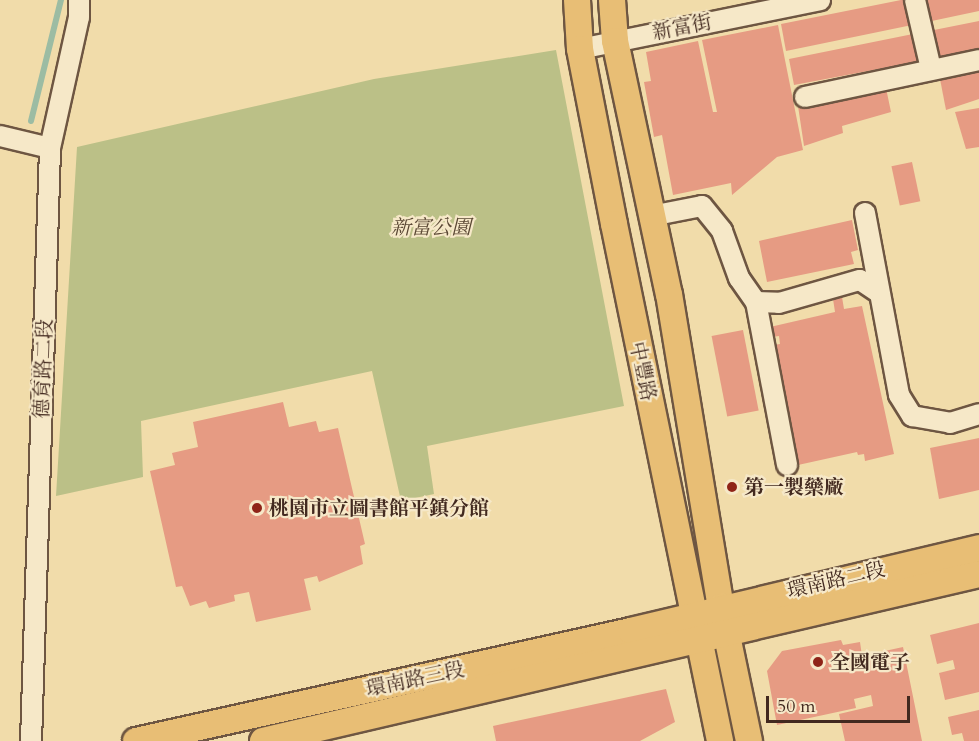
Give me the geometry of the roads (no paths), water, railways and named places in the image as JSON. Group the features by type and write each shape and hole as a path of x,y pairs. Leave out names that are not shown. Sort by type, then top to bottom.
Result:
{"main road":[{"name":"中豐路","path":"577,0 580,49 720,741"},
{"name":"中豐路","path":"612,0 615,41 669,294 721,607 749,741"},
{"path":"614,224 651,216"},
{"name":"環南路二段","path":"693,614 979,548"},
{"name":"環南路二段","path":"699,640 979,574"},
{"name":"環南路三段","path":"136,741 631,631 693,614"},
{"name":"環南路三段","path":"263,741 699,640"}],"street":[{"name":"德育路二段","path":"31,741 50,148 79,17 79,0"},
{"name":"新富街","path":"580,49 820,0"},
{"path":"915,0 931,69"},
{"path":"805,97 979,60"},
{"path":"0,136 50,148"},
{"path":"651,216 702,206 722,231 739,279 756,302 787,465"},
{"path":"866,213 878,292 899,394 912,416 950,423 979,414"},
{"path":"756,302 778,303 860,280 878,292"}],"waterway":[{"path":"31,121 61,0"}],"place":[{"name":"第一製藥廠","path":"732,487"},
{"name":"桃園市立圖書館平鎮分館","path":"257,508"},
{"name":"全國電子","path":"818,662"}],"park label":[{"name":"新富公園","path":"431,227"}]}
